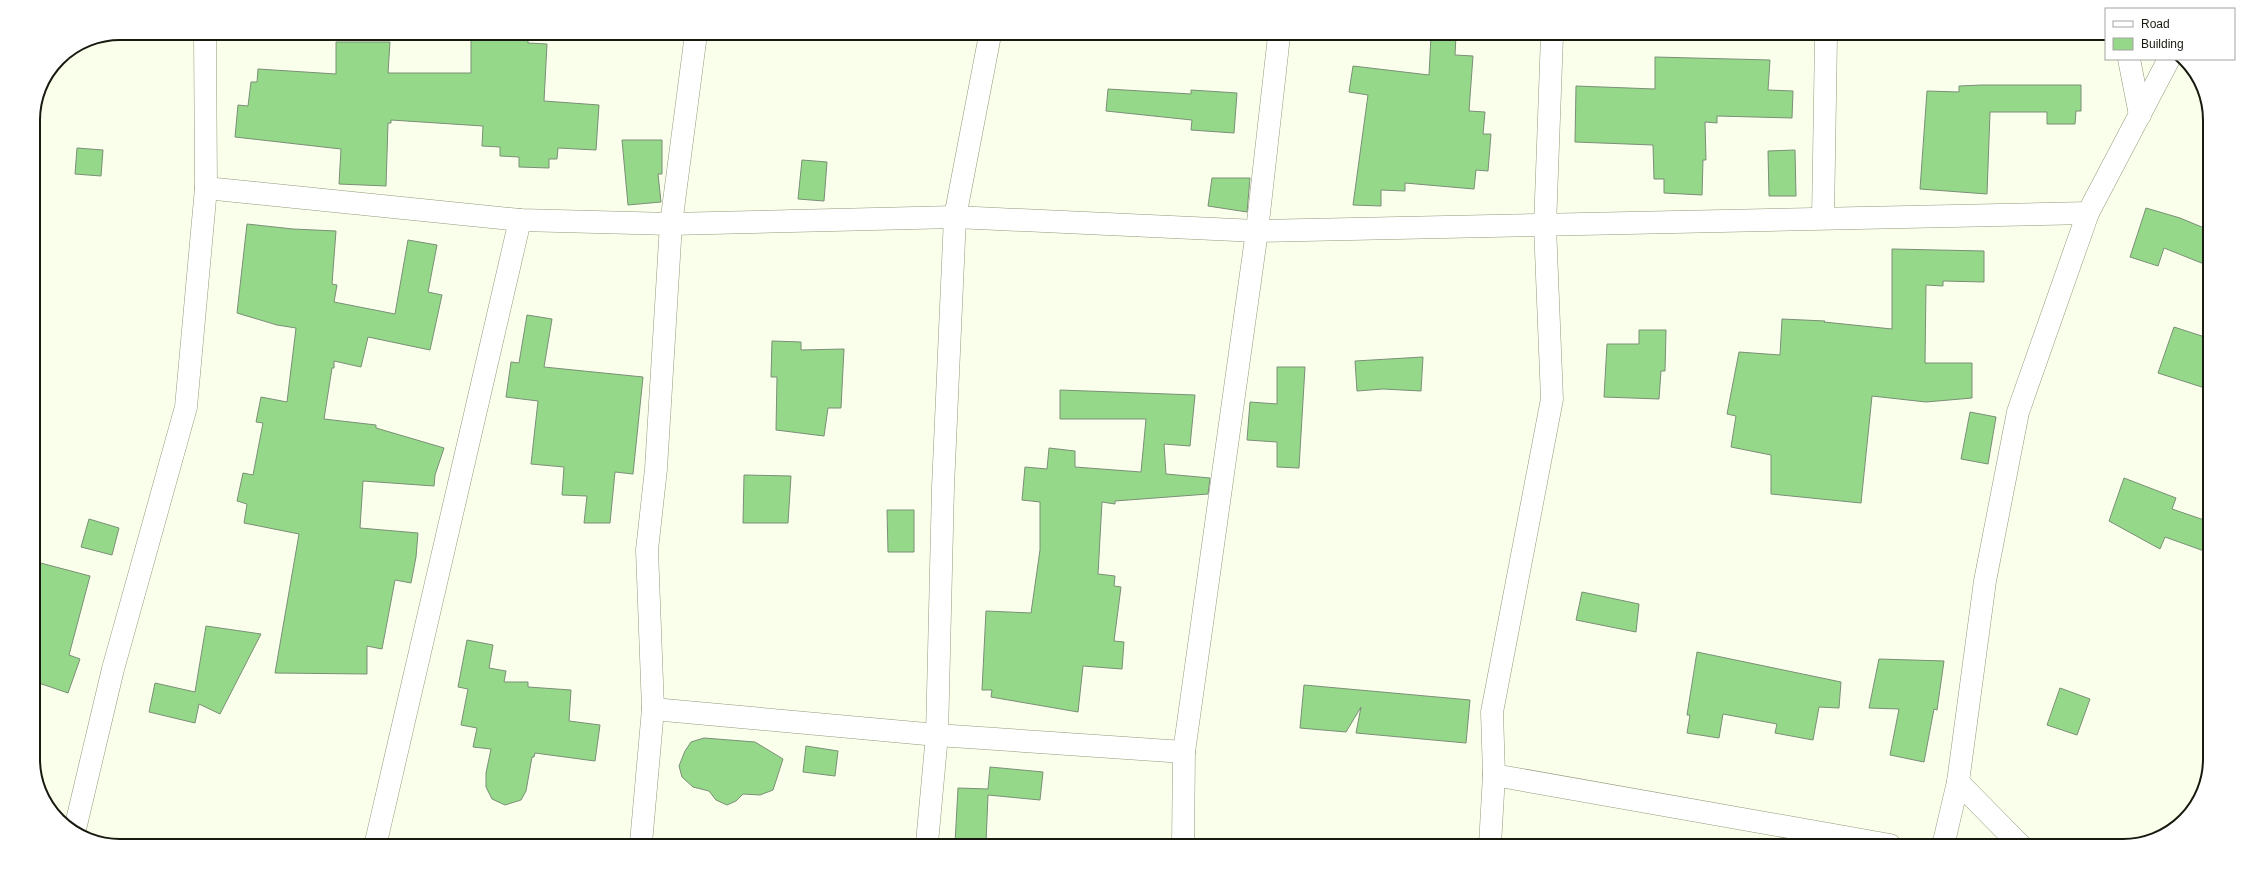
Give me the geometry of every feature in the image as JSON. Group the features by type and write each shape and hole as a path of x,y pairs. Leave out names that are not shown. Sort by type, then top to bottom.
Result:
{"street":[{"path":"76,825 113,670 186,407 206,188 205,40"},
{"path":"641,839 653,709 647,550 656,469 671,224 695,40"},
{"path":"927,839 937,735 943,487 955,217 989,40"},
{"path":"1183,839 1184,752 1258,231 1279,40"},
{"path":"1490,839 1494,774 1492,712 1552,399 1544,226 1552,40"},
{"path":"1823,218 1826,40"},
{"path":"2129,60 2140,115"},
{"path":"1944,839 1958,782 1985,581 2018,412 2088,213 2168,60"},
{"path":"206,188 520,220 671,224 955,217 1258,231 1544,226 1823,218 2088,213"},
{"path":"377,839 520,220"},
{"path":"653,709 937,735 1184,752"},
{"path":"1494,774 1852,839"},
{"path":"1958,782 2014,839"}],"building":[{"path":"471,40 528,40 528,43 547,44 544,101 599,105 596,150 558,148 557,159 549,159 549,168 519,167 519,157 500,156 500,147 482,146 483,126 391,120 391,123 388,123 386,186 339,184 341,149 235,137 238,105 248,106 251,82 257,82 258,69 336,74 336,42 390,42 388,73 471,73"},
{"path":"1431,40 1456,40 1455,55 1473,56 1469,111 1485,112 1483,134 1491,134 1488,171 1476,170 1474,189 1405,183 1405,191 1381,190 1381,206 1353,205 1368,95 1349,92 1353,66 1429,75"},
{"path":"1655,57 1770,60 1768,90 1793,91 1792,118 1717,116 1717,123 1705,122 1706,160 1703,160 1702,195 1664,193 1664,179 1654,179 1653,145 1575,142 1576,86 1655,89"},
{"path":"2081,85 2081,111 2076,111 2075,124 2047,124 2047,112 1990,112 1987,194 1920,189 1927,91 1959,92 1959,86"},
{"path":"1108,89 1191,94 1191,90 1237,93 1234,133 1191,130 1192,120 1106,111"},
{"path":"622,140 662,140 662,174 658,174 661,202 628,205"},
{"path":"77,148 103,150 101,176 75,174"},
{"path":"1795,150 1796,196 1769,196 1768,151"},
{"path":"802,160 827,162 824,201 798,199"},
{"path":"1212,178 1250,178 1247,212 1208,206"},
{"path":"2146,208 2180,218 2203,228 2203,264 2164,248 2158,266 2130,257"},
{"path":"247,224 293,229 336,231 332,284 337,285 334,302 395,314 408,240 437,245 428,292 442,295 430,350 368,337 361,367 334,361 334,368 332,368 324,419 376,425 376,428 444,448 435,475 434,486 363,481 360,528 418,533 416,557 411,583 395,580 382,649 367,646 367,674 275,673 299,534 244,523 247,504 237,501 243,473 253,475 263,423 256,422 261,397 287,402 296,328 277,325 237,313"},
{"path":"1892,249 1984,251 1984,282 1943,281 1943,286 1926,285 1925,363 1972,363 1972,398 1926,402 1872,396 1861,503 1771,494 1771,455 1731,447 1736,416 1727,414 1739,352 1780,355 1782,319 1825,321 1824,322 1892,329"},
{"path":"527,315 552,319 544,367 643,377 633,474 615,472 610,523 584,523 587,496 562,495 564,467 531,464 538,401 506,397 511,362 519,363"},
{"path":"2174,327 2203,336 2203,387 2158,373"},
{"path":"1639,330 1666,330 1665,371 1661,371 1659,399 1604,397 1607,344 1639,344"},
{"path":"772,341 801,342 801,350 844,349 841,408 828,408 824,436 776,430 777,377 771,377"},
{"path":"1423,357 1421,391 1383,389 1357,391 1355,361"},
{"path":"1277,367 1305,367 1299,468 1277,467 1277,442 1247,440 1250,402 1277,404"},
{"path":"1060,390 1195,395 1190,446 1164,444 1166,474 1210,478 1208,494 1115,501 1115,504 1102,502 1098,574 1115,576 1114,586 1121,587 1114,641 1124,642 1122,669 1083,666 1078,712 991,697 992,690 982,690 986,611 1031,613 1040,550 1040,502 1022,500 1025,467 1047,469 1049,448 1075,451 1075,467 1141,472 1146,419 1060,419"},
{"path":"1970,412 1996,417 1988,464 1961,459"},
{"path":"744,475 791,476 788,523 743,523"},
{"path":"2124,478 2176,498 2172,509 2203,520 2203,551 2165,537 2160,549 2109,521"},
{"path":"887,510 914,510 914,552 888,552"},
{"path":"89,519 119,528 112,555 81,547"},
{"path":"40,563 90,576 69,655 80,659 68,693 40,683"},
{"path":"1582,592 1639,604 1636,632 1576,620"},
{"path":"206,626 261,634 220,714 199,704 195,723 149,712 155,683 195,692"},
{"path":"467,640 493,645 489,668 506,671 504,682 528,682 528,687 571,690 569,721 600,725 595,761 535,753 534,757 532,757 526,791 521,800 505,805 492,799 486,787 486,773 491,749 473,747 477,728 461,725 468,689 458,687"},
{"path":"1697,652 1841,682 1839,708 1819,707 1813,740 1775,733 1777,724 1723,714 1719,738 1687,733 1690,715 1687,715"},
{"path":"1879,659 1944,661 1937,710 1934,709 1924,762 1890,755 1899,709 1869,708"},
{"path":"1304,685 1470,700 1466,743 1356,733 1361,707 1346,732 1300,728"},
{"path":"2060,688 2090,699 2077,735 2047,725"},
{"path":"704,738 755,742 783,759 773,790 760,795 743,794 736,801 727,805 716,800 709,791 693,787 682,777 679,766 685,751 691,742"},
{"path":"806,746 838,751 835,776 803,772"},
{"path":"990,767 1043,772 1040,800 988,795 986,839 955,839 958,788 988,789"}]}
